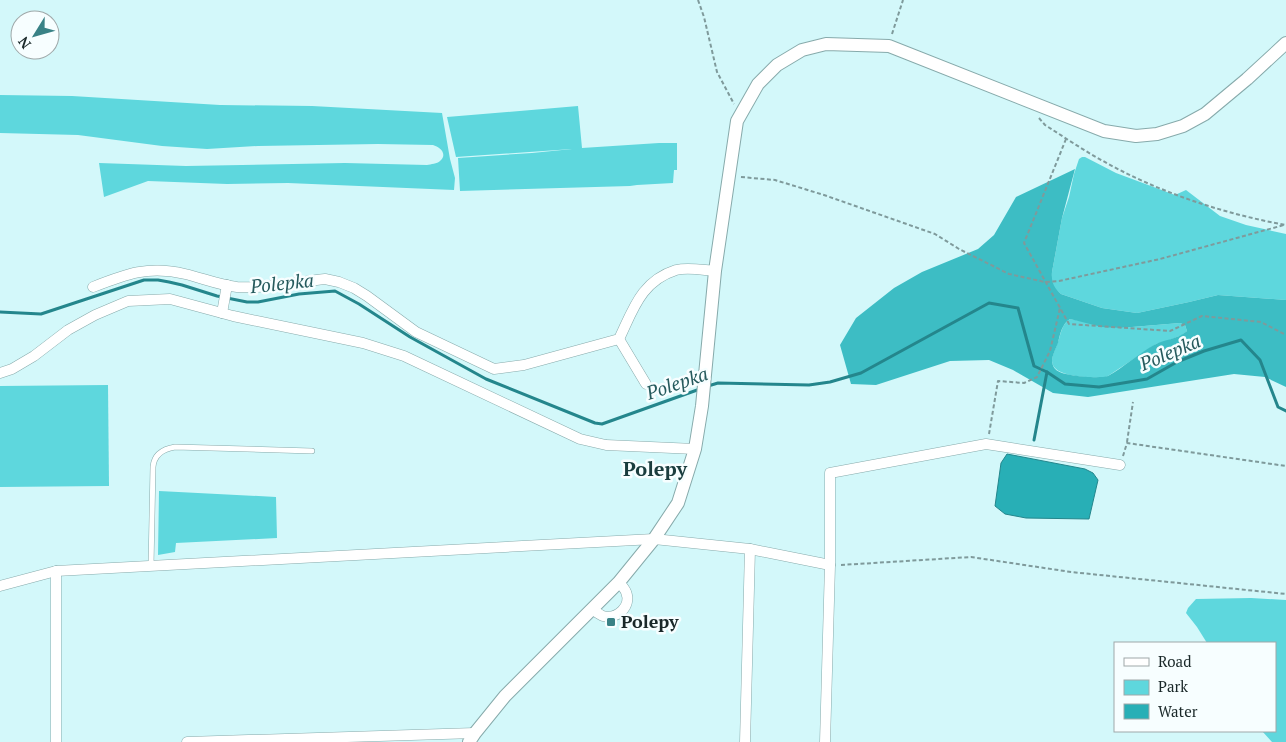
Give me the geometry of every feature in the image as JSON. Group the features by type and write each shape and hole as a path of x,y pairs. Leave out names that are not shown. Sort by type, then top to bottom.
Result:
{"street":[{"path":"187,742 472,737 506,696 619,582 654,539 678,503 695,449 702,406 715,271 737,121 758,84 777,65 802,50 826,44 889,46 1104,132 1136,136 1157,134 1182,126 1206,114 1248,79 1286,43"},
{"path":"93,287 131,273 152,270 168,270 226,288 325,280 339,282 367,296 416,332 494,369 524,365 619,339 639,296 647,286 677,270 715,271"},
{"path":"223,309 226,288"},
{"path":"0,373 12,369 34,356 68,330 128,301 170,299 223,309 364,343 404,356 580,439 606,445 695,449"},
{"path":"619,339 646,384"},
{"path":"825,742 830,565 830,473 988,444 1120,465"},
{"path":"0,586 56,571 654,539 750,549 830,565"},
{"path":"745,742 750,549"},
{"path":"56,571 56,742"},
{"path":"592,610 604,616 614,616 622,611 628,603 626,592 619,582"}],"lane":[{"path":"151,566 153,467 156,456 160,452 175,447 312,451"}],"path":[{"path":"698,0 717,72 734,105 737,121"},
{"path":"889,46 903,0"},
{"path":"1022,99 1045,125 1104,162 1167,192 1249,218 1285,225"},
{"path":"1066,139 1024,243 1069,324 1170,331 1202,316 1261,322 1286,335"},
{"path":"729,176 776,180 824,195 935,234 959,249 1009,274 1045,282 1059,281 1160,259 1285,225"},
{"path":"988,444 998,381 1024,383 1037,377 1050,351 1060,308"},
{"path":"1120,465 1127,443 1134,402"},
{"path":"1127,443 1286,466"},
{"path":"830,565 971,557 1072,572 1286,594"}],"green space":[{"path":"0,95 72,96 220,105 312,106 442,113 455,178 454,190 288,183 227,184 148,181 104,197 99,163 186,166 345,163 427,165 439,162 443,153 438,147 433,145 258,146 207,149 162,146 78,135 0,133"},
{"path":"578,106 582,148 677,143 677,170 674,170 673,183 460,191 458,158 572,149 456,157 447,117"},
{"path":"1082,157 1116,173 1175,195 1186,190 1220,216 1246,225 1286,234 1286,300 1218,295 1137,313 1102,308 1061,294 1054,288 1051,278 1062,218 1074,174 1079,159"},
{"path":"1070,319 1120,328 1180,323 1185,325 1187,331 1182,335 1156,344 1108,376 1103,378 1082,377 1058,371 1052,361 1062,329"},
{"path":"108,385 109,486 0,487 0,386"},
{"path":"159,491 276,497 277,538 176,543 175,552 158,555"},
{"path":"1251,598 1286,600 1286,742 1272,742 1263,732 1276,732 1276,642 1206,642 1186,613 1196,599"}],"shaded area":[{"path":"1075,169 1062,218 1052,272 1052,279 1056,289 1061,294 1102,308 1137,313 1218,295 1286,300 1286,387 1265,377 1234,374 1088,397 1053,393 1013,370 989,360 950,361 876,385 851,384 840,345 856,318 894,288 922,272 978,249 994,235 1016,197","holes":["1070,319 1102,327 1120,328 1180,323 1185,325 1187,331 1154,345 1108,376 1074,376 1062,373 1053,366 1053,357 1062,329 1067,321"]}],"water":[{"path":"1007,454 1085,469 1093,473 1098,480 1089,519 1026,518 1005,514 995,506 1001,463"}],"waterway":[{"name":"Polepka","path":"0,312 41,314 144,280 169,282 217,296 247,302 335,291 410,337 486,379 595,423 602,424 700,389"},
{"name":"Polepka","path":"708,386 718,383 809,385 830,382 861,373 989,303 1018,308 1034,366 1065,384 1099,387 1147,379 1177,362 1204,351 1241,340 1260,360 1278,407 1286,411"},
{"path":"1034,440 1047,372"}],"place":[{"name":"Polepy","path":"611,622"}],"district":[{"name":"Polepy","path":"655,469"}]}
